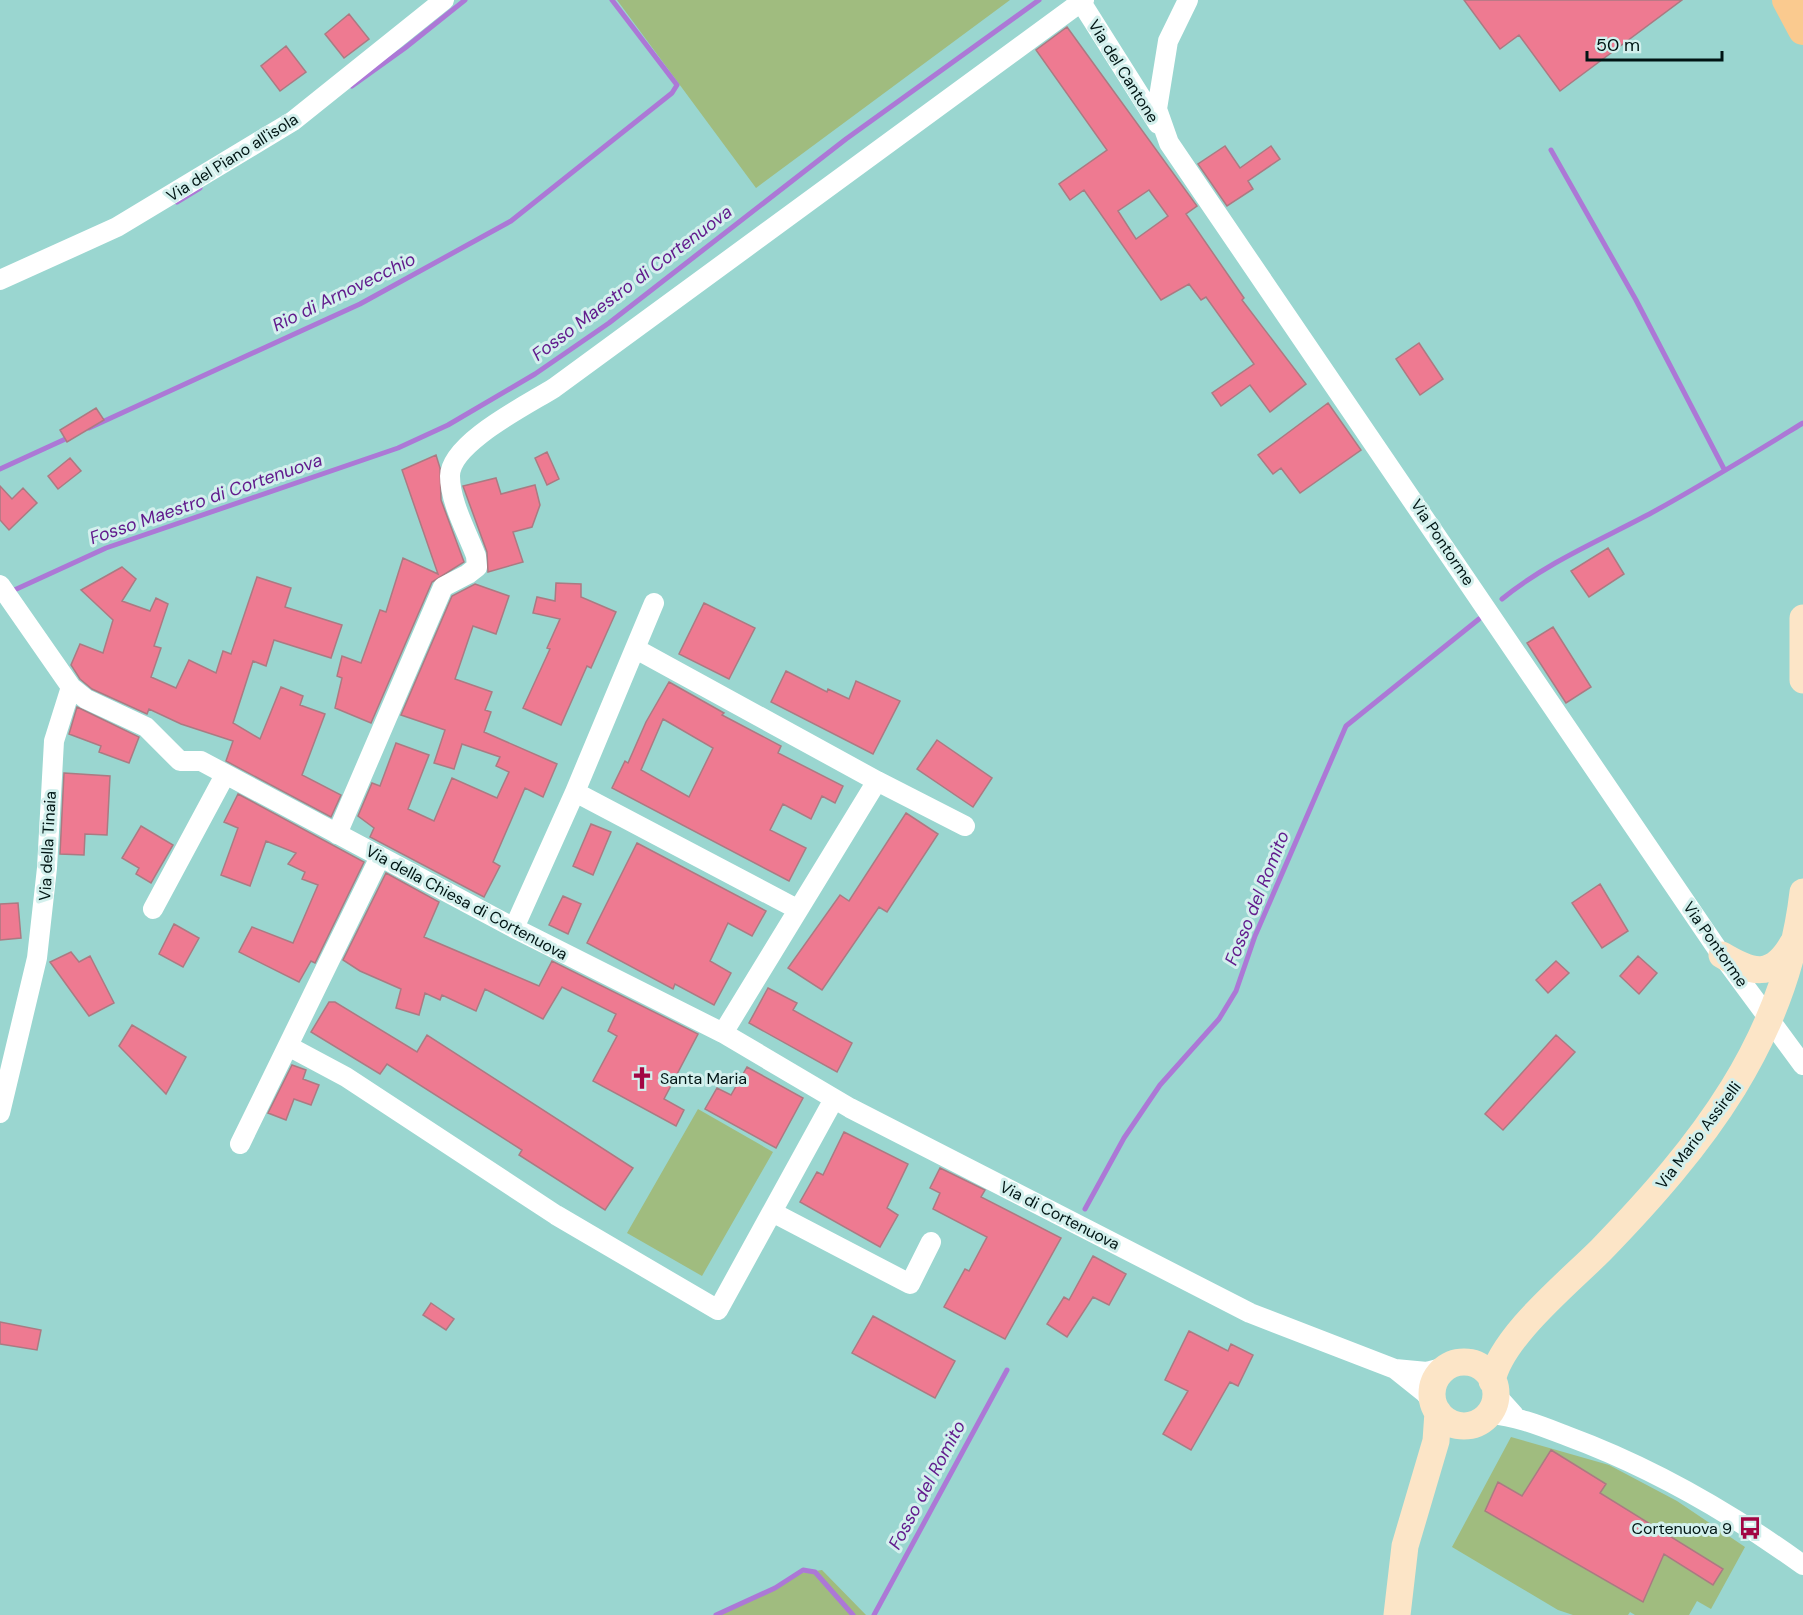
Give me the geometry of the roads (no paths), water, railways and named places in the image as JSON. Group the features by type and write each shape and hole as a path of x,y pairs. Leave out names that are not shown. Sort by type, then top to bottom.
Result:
{"main road":[{"path":"1786,0 1803,30"}],"street":[{"name":"Via del Piano all'isola","path":"0,280 117,227 293,121 444,0"},
{"name":"Via Pontorme","path":"1188,0 1168,41 1157,110 1169,142 1722,955 1803,1065"},
{"name":"Via del Cantone","path":"1083,1 1169,142"},
{"path":"338,834 443,587 477,567 476,556 452,490 450,474 454,460 470,442 554,388 1083,1"},
{"path":"4,589 70,687"},
{"path":"513,928 575,792 654,603"},
{"path":"1803,618 1803,680"},
{"path":"636,649 877,781 965,826"},
{"name":"Via della Chiesa di Cortenuova","path":"70,687 86,699 146,727 180,761 201,761 513,928 729,1037"},
{"name":"Via della Tinaia","path":"0,1113 37,958 47,868 54,741 70,687"},
{"path":"153,909 225,775"},
{"path":"729,1037 797,909 877,781"},
{"path":"575,792 797,909"},
{"path":"240,1144 380,856"},
{"name":"Via Mario Assirelli","path":"1518,1333 1613,1238 1674,1169 1742,1076 1770,1020 1794,942 1803,892"},
{"path":"1722,955 1742,967 1756,971 1780,960 1794,942"},
{"name":"Via di Cortenuova","path":"729,1037 834,1099 1250,1313 1395,1369 1427,1372 1455,1364"},
{"path":"288,1046 346,1077 556,1215 718,1310 834,1099"},
{"path":"772,1212 910,1284 932,1242"},
{"path":"1397,1615 1405,1546 1436,1441 1435,1381 1455,1364 1518,1333"},
{"path":"1427,1471 1464,1426 1473,1425 1498,1401 1497,1362 1518,1333"},
{"path":"1455,1364 1478,1366 1498,1401 1617,1455 1759,1533 1803,1565"},
{"name":"Via di Cortenuova","path":"1395,1369 1425,1393 1445,1420 1464,1426"}],"waterway":[{"path":"352,86 405,48 465,0"},
{"name":"Rio di Arnovecchio","path":"89,428 360,304 511,221 672,93 677,85 612,0"},
{"name":"Fosso Maestro di Cortenuova","path":"10,592 106,548 398,448 448,425 535,374 609,323 846,139 1039,0"},
{"path":"1551,150 1636,300 1724,469"},
{"path":"177,202 200,188"},
{"path":"1502,599 1556,562 1653,512 1803,423"},
{"name":"Rio di Arnovecchio","path":"0,469 72,436"},
{"name":"Fosso del Romito","path":"1085,1209 1124,1138 1160,1085 1219,1019 1236,991 1255,936 1346,726 1479,619"},
{"name":"Fosso del Romito","path":"874,1615 1007,1370"},
{"name":"Fosso del Romito","path":"716,1615 775,1588 803,1570 815,1572 853,1615"}],"place":[{"name":"Santa Maria","path":"642,1078"},
{"name":"Cortenuova 9","path":"1750,1528"}]}
